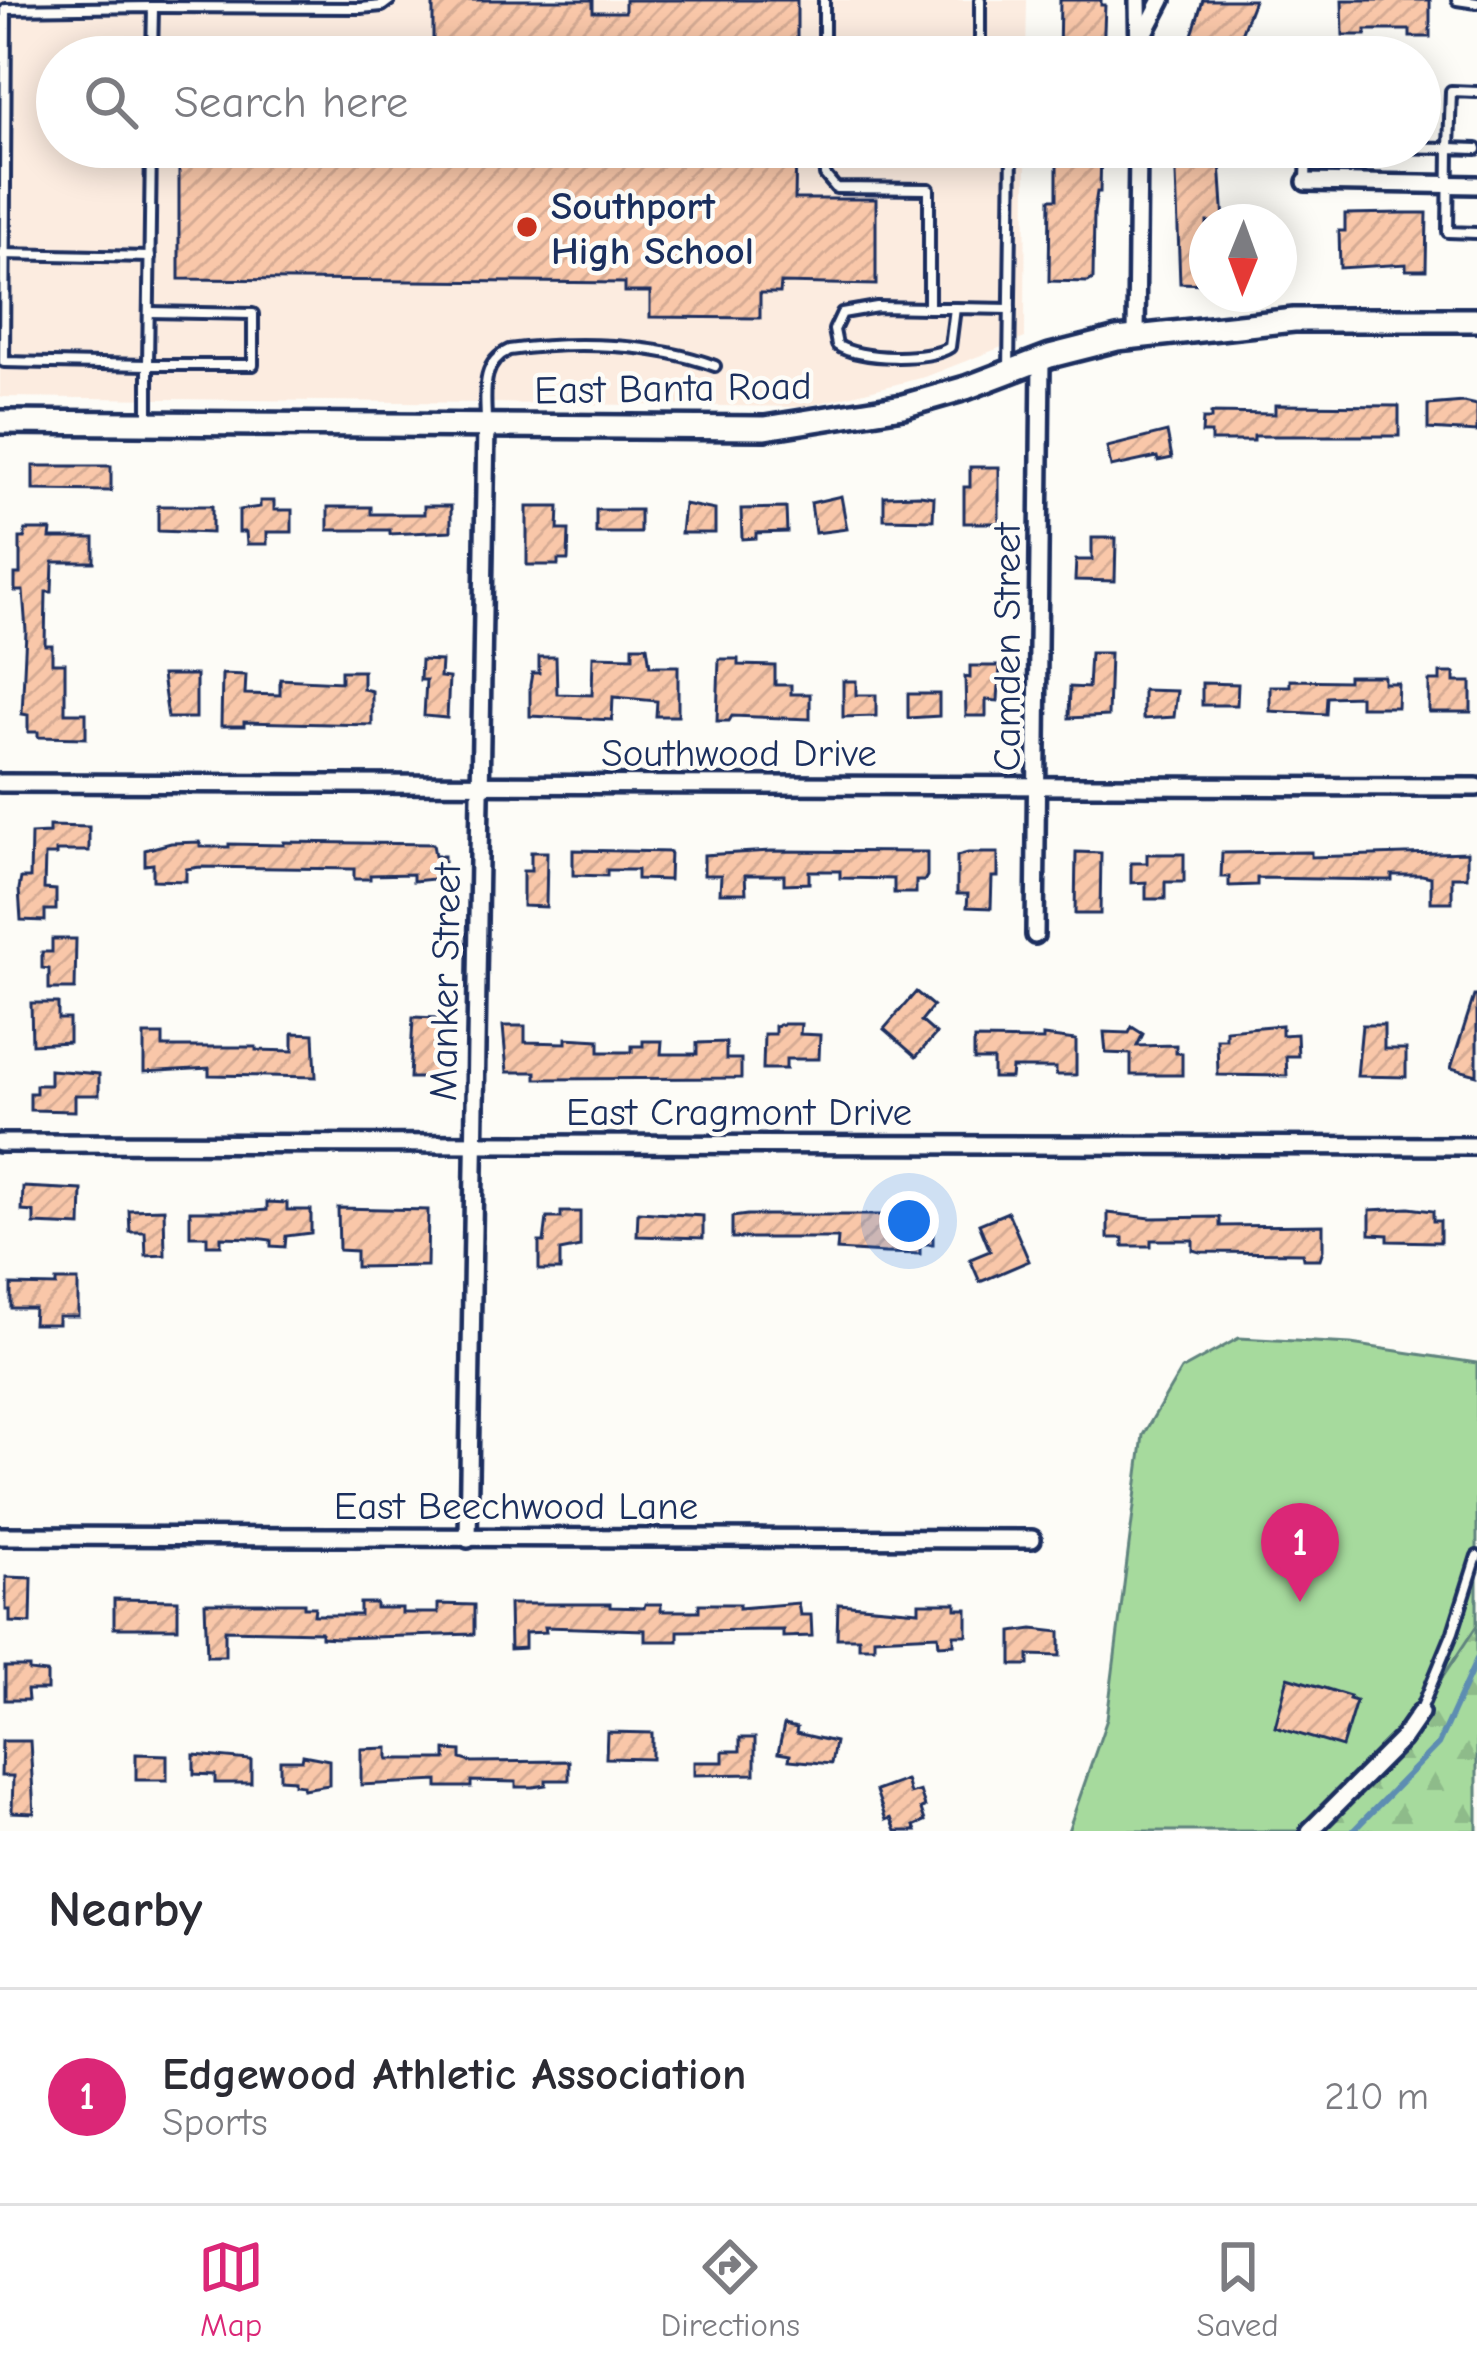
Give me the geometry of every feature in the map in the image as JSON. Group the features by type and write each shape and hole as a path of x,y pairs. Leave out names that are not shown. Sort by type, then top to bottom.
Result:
{"street":[{"path":"1138,0 1139,36"},
{"path":"1145,36 1162,0"},
{"path":"1136,336 1138,168"},
{"path":"1306,182 1477,185"},
{"name":"East Banta Road","path":"0,422 797,425 903,406 1041,360 1136,336 1294,320 1477,320"},
{"name":"Camden Street","path":"1035,935 1041,360"},
{"name":"Manker Street","path":"468,1539 486,425"},
{"name":"Southwood Drive","path":"0,783 1477,788"},
{"name":"East Cragmont Drive","path":"0,1143 1477,1146"},
{"name":"East Beechwood Lane","path":"0,1537 1032,1539"},
{"path":"1310,1831 1402,1739 1420,1713"}],"lane":[{"path":"149,312 253,314 253,365 4,362 6,4 361,8 382,6 389,0"},
{"path":"824,0 824,36"},
{"path":"980,0 980,36"},
{"path":"1457,0 1477,3"},
{"path":"152,36 153,7"},
{"path":"1476,232 1448,232 1450,91 1477,92"},
{"path":"1441,148 1477,149"},
{"path":"148,423 151,168"},
{"path":"825,168 836,188 929,189 929,308"},
{"path":"1009,372 1012,168"},
{"path":"1306,168 1306,182"},
{"path":"2,254 150,257"},
{"path":"955,308 950,347 935,355 857,355 837,345 834,330 842,314 877,307 929,308 955,308 1010,309"},
{"path":"486,425 488,369 495,357 509,350 648,350 682,354 715,366"},
{"path":"1420,1713 1454,1633 1477,1556"}],"shaded area":[{"path":"0,0 1027,0 1026,36 36,36 36,168 1026,168 1025,338 925,377 804,407 0,397"}],"green space":[{"path":"1239,1338 1351,1344 1477,1363 1477,1625 1402,1739 1315,1831 1068,1831 1107,1719 1143,1435 1181,1370"},
{"path":"1476,1626 1477,1831 1309,1831"}],"building":[{"path":"433,0 593,0 593,12 625,12 625,0 797,0 797,36 433,36"},
{"path":"1060,0 1101,0 1105,5 1104,36 1059,36"},
{"path":"1203,0 1254,0 1240,36 1192,36"},
{"path":"1342,0 1430,0 1430,36 1410,36 1410,30 1343,35"},
{"name":"Southport High School","path":"179,168 796,168 795,199 876,199 876,285 781,283 780,293 760,293 760,318 650,317 650,292 625,292 625,283 179,279"},
{"path":"1057,168 1101,168 1093,279 1088,282 1049,281 1050,199 1057,199"},
{"path":"1176,168 1220,168 1223,204 1189,204 1189,283 1180,283"},
{"path":"1427,213 1426,270 1406,270 1406,264 1340,268 1339,231 1345,231 1345,214"},
{"path":"1275,405 1399,406 1399,436 1254,436 1254,441 1211,441 1211,433 1202,433 1203,419 1211,419 1211,413 1275,414"},
{"path":"1428,405 1477,405 1477,432 1428,429"},
{"path":"1167,432 1172,458 1111,467 1107,447"},
{"path":"33,466 111,466 111,491 33,490"},
{"path":"970,467 999,467 999,523 964,523 964,487 970,487"},
{"path":"841,496 847,529 815,533 811,503"},
{"path":"884,496 934,497 933,520 884,519"},
{"path":"260,501 274,501 274,510 292,510 292,532 267,532 267,544 247,544 246,532 239,532 239,510 260,507"},
{"path":"684,504 715,510 715,533 681,533"},
{"path":"158,506 212,506 212,533 158,531"},
{"path":"424,506 451,506 451,531 328,530 328,507 371,507 371,514 424,514"},
{"path":"527,507 559,507 558,530 569,530 568,560 558,560 558,565 527,565"},
{"path":"786,508 787,532 756,533 756,538 742,539 741,509"},
{"path":"596,510 640,510 640,533 596,533"},
{"path":"25,530 51,530 50,538 94,538 94,562 53,562 52,592 46,592 45,645 52,645 52,663 65,663 65,713 86,713 86,738 38,737 38,732 28,732 28,715 22,714 26,631 23,591 15,591 15,574 20,574 20,538 25,538"},
{"path":"1092,538 1116,538 1115,581 1075,580 1076,560 1092,560"},
{"path":"633,646 647,646 650,666 678,666 678,716 656,716 657,701 613,697 612,720 530,716 530,685 532,673 539,673 539,657 556,657 557,694 592,695 593,656 633,657"},
{"path":"1090,653 1110,653 1108,716 1069,718 1070,687 1088,688"},
{"path":"719,659 775,666 775,685 791,685 791,694 810,694 810,719 732,716 729,721 717,721"},
{"path":"421,660 441,661 440,677 449,678 447,718 424,716 426,680 420,680"},
{"path":"970,666 1000,666 998,701 986,700 986,716 966,716 965,677 970,678"},
{"path":"341,671 363,671 363,689 372,691 372,725 244,722 244,726 221,726 222,674 246,675 245,694 280,695 280,679 341,682"},
{"path":"1440,673 1454,673 1454,682 1471,682 1471,712 1429,712 1429,681 1440,681"},
{"path":"162,675 196,675 196,718 168,718"},
{"path":"1348,676 1384,676 1384,683 1398,683 1397,707 1360,707 1360,696 1327,697 1326,714 1270,711 1270,686 1290,686 1290,680 1348,681"},
{"path":"843,681 856,681 856,695 876,695 876,716 843,717"},
{"path":"1202,683 1238,684 1237,705 1202,705"},
{"path":"1143,690 1177,691 1174,717 1143,719"},
{"path":"908,694 939,694 939,716 908,718"},
{"path":"49,826 89,827 89,851 45,855 44,889 56,890 56,910 45,910 45,921 21,920 19,889 21,878 30,878 31,834 49,833"},
{"path":"200,842 200,847 284,842 433,844 435,856 444,856 444,878 413,881 413,874 354,879 354,869 200,867 186,869 186,881 153,880 153,864 145,865 145,850"},
{"path":"573,850 670,852 669,880 637,879 637,870 607,870 607,876 573,875"},
{"path":"531,852 547,852 546,907 523,906 523,871 531,871"},
{"path":"927,852 927,876 916,881 916,893 894,893 894,879 840,878 840,871 809,871 809,883 784,884 784,875 745,875 746,893 720,893 721,875 704,875 704,855"},
{"path":"1076,852 1101,853 1100,914 1075,914"},
{"path":"1311,852 1311,857 1467,852 1467,877 1452,877 1452,902 1431,902 1431,877 1422,875 1392,875 1392,880 1257,878 1257,885 1229,886 1229,877 1221,877 1222,853"},
{"path":"998,853 991,908 967,907 968,894 957,894 957,856"},
{"path":"1147,854 1184,854 1184,882 1165,882 1165,899 1146,899 1146,882 1131,883 1131,863 1147,863"},
{"path":"52,939 76,939 75,989 49,989 49,969 42,968 42,952 52,952"},
{"path":"916,992 933,1006 921,1021 936,1034 916,1057 884,1029"},
{"path":"1477,996 1477,1075 1451,1068"},
{"path":"31,1003 58,1003 58,1019 69,1019 69,1042 32,1044"},
{"path":"413,1017 438,1018 438,1078 410,1078"},
{"path":"801,1024 800,1034 820,1035 819,1059 786,1059 786,1069 763,1069 764,1034 775,1034 775,1026"},
{"path":"1282,1025 1282,1035 1297,1034 1298,1056 1286,1056 1287,1076 1218,1075 1217,1039 1226,1039 1226,1030"},
{"path":"1362,1025 1384,1025 1384,1049 1406,1049 1406,1077 1357,1076"},
{"path":"503,1026 525,1026 525,1042 599,1040 599,1052 632,1052 632,1046 643,1046 643,1041 662,1041 661,1054 697,1054 697,1043 726,1042 726,1059 741,1059 741,1078 536,1079 536,1072 507,1072"},
{"path":"1132,1027 1143,1034 1137,1046 1176,1045 1176,1053 1182,1053 1182,1075 1131,1075 1131,1054 1106,1053 1104,1032 1129,1033"},
{"path":"293,1033 314,1034 316,1077 209,1075 209,1068 144,1072 144,1035 163,1035 163,1047 293,1051"},
{"path":"1043,1036 1076,1040 1076,1075 1056,1075 1056,1068 1012,1068 1011,1078 993,1078 993,1060 974,1060 974,1039 1043,1040"},
{"path":"50,1070 99,1074 99,1095 75,1095 75,1111 30,1110 30,1093 36,1093 36,1085 50,1085"},
{"path":"23,1187 82,1190 81,1226 34,1224 34,1212 22,1211"},
{"path":"267,1202 287,1203 287,1210 311,1210 311,1233 286,1236 285,1247 271,1246 271,1240 221,1237 221,1245 207,1245 207,1236 190,1236 190,1211 267,1210"},
{"path":"338,1208 428,1210 427,1266 356,1267 356,1251 339,1250"},
{"path":"164,1209 165,1255 146,1256 145,1232 130,1232 129,1210"},
{"path":"1370,1210 1433,1211 1433,1221 1440,1221 1440,1242 1388,1241 1388,1235 1370,1234"},
{"path":"561,1212 580,1212 580,1247 560,1251 560,1270 539,1270 539,1242 544,1242 547,1218 561,1218"},
{"path":"638,1212 703,1216 703,1238 637,1236"},
{"path":"1008,1212 1029,1261 980,1282 970,1259 990,1251 979,1224"},
{"path":"1108,1213 1220,1217 1220,1226 1323,1225 1323,1250 1320,1259 1303,1259 1302,1253 1200,1252 1193,1250 1193,1240 1123,1246 1123,1238 1108,1238"},
{"path":"933,1215 933,1244 920,1244 920,1254 885,1253 837,1250 838,1238 732,1238 732,1217"},
{"path":"56,1281 78,1281 78,1316 58,1316 58,1324 33,1324 34,1308 11,1308 11,1285 56,1286"},
{"path":"6,1577 32,1578 31,1623 10,1622"},
{"path":"114,1599 178,1600 178,1628 114,1628"},
{"path":"205,1603 304,1603 304,1607 315,1607 314,1615 360,1615 360,1603 402,1608 402,1613 438,1613 438,1604 474,1605 474,1634 337,1638 321,1637 321,1632 225,1630 225,1656 207,1656"},
{"path":"798,1603 800,1615 811,1615 812,1636 783,1637 783,1630 678,1631 678,1641 645,1641 645,1630 545,1627 546,1632 525,1633 525,1648 510,1649 509,1604 644,1608 645,1604 661,1604 661,1611 699,1611 699,1604 739,1604 739,1608"},
{"path":"919,1603 956,1603 956,1609 967,1609 967,1635 954,1635 954,1644 939,1645 938,1635 874,1638 874,1647 859,1647 859,1638 837,1638 838,1604 919,1611"},
{"path":"1012,1632 1060,1632 1060,1656 1029,1655 1029,1665 1012,1665"},
{"path":"5,1667 47,1673 47,1690 27,1690 28,1700 5,1700"},
{"path":"1288,1677 1356,1701 1342,1747 1275,1727"},
{"path":"784,1725 797,1728 796,1733 835,1742 831,1764 789,1760 790,1755 778,1753"},
{"path":"607,1732 652,1733 652,1759 606,1758"},
{"path":"740,1738 755,1738 755,1774 694,1775 694,1762 723,1762 723,1751 740,1751"},
{"path":"2,1741 30,1741 34,1813 12,1812 13,1776 1,1776"},
{"path":"388,1748 388,1759 446,1759 446,1750 461,1751 461,1759 471,1762 569,1761 569,1780 546,1780 546,1785 533,1787 471,1781 471,1787 438,1787 438,1781 361,1785 361,1749"},
{"path":"136,1754 167,1755 167,1780 136,1780"},
{"path":"194,1755 251,1760 251,1783 215,1783 215,1775 194,1774"},
{"path":"303,1755 329,1760 329,1785 303,1789 294,1780 280,1779 280,1760 302,1760"},
{"path":"906,1780 910,1794 920,1791 925,1821 914,1826 916,1831 896,1831 891,1818 886,1820 876,1791"}],"waterway":[{"path":"1353,1831 1438,1744 1477,1659"}],"place":[{"name":"Southport High School","path":"527,227"},
{"name":"Edgewood Athletic Association","path":"1300,1602"}]}
